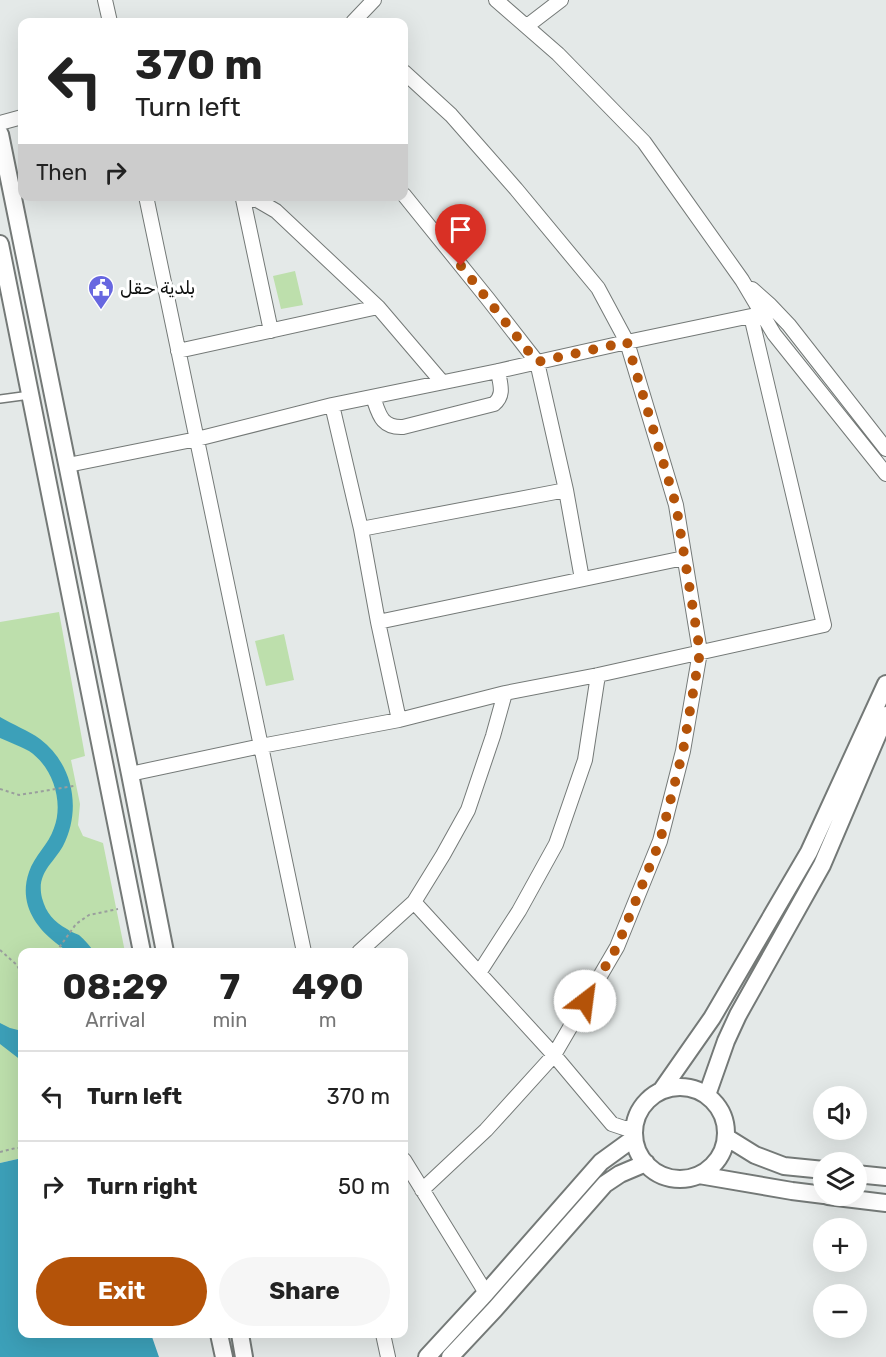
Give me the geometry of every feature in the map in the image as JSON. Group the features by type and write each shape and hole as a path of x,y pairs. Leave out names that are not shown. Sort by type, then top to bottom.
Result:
{"street":[{"path":"105,0 109,18"},
{"path":"357,18 374,0"},
{"path":"496,0 558,54 644,142 742,280 781,317 886,449"},
{"path":"527,26 561,0"},
{"path":"408,76 451,115 598,288 627,342 676,505 700,652 683,751 660,841 617,947 554,1055 486,1130 422,1190"},
{"path":"0,123 18,118"},
{"path":"0,134 164,948"},
{"path":"408,200 537,362 566,490 582,579"},
{"path":"147,201 303,948"},
{"path":"243,201 271,331"},
{"path":"259,201 276,211 378,308 442,382"},
{"path":"0,244 3,274 9,291 141,948"},
{"path":"130,774 399,720 505,693 824,625 756,315 742,280"},
{"path":"9,291 31,287"},
{"path":"178,351 378,308"},
{"path":"68,465 197,439 332,405 756,315"},
{"path":"756,315 769,326 886,474"},
{"path":"769,326 781,317"},
{"path":"373,397 380,417 385,423 394,427 402,427 494,404 502,393 498,371"},
{"path":"332,405 361,529 399,720"},
{"path":"361,529 566,490"},
{"path":"378,622 684,558"},
{"path":"479,973 519,911 556,844 585,760 598,675"},
{"path":"661,1090 680,1086 699,1090 720,1109 724,1118 726,1137 720,1156 699,1175 680,1179 671,1178 653,1170 646,1164 640,1156 634,1133 640,1110 661,1090 712,1018 809,852 886,684"},
{"path":"362,948 414,902 443,855 468,810 505,693"},
{"path":"707,1095 738,1015 822,865 886,715"},
{"path":"414,902 554,1055 612,1124 634,1133"},
{"path":"427,1357 601,1162 634,1133"},
{"path":"726,1137 755,1155 784,1166 813,1169"},
{"path":"450,1357 495,1310 605,1184 620,1174 646,1164"},
{"path":"408,1167 486,1293"},
{"path":"699,1175 813,1193"},
{"path":"867,1175 886,1178"},
{"path":"867,1200 886,1203"},
{"path":"220,1338 224,1357"},
{"path":"241,1338 244,1357"},
{"path":"384,1338 388,1357"}],"lane":[{"path":"0,399 30,395"}],"path":[{"path":"0,789 19,795 74,786"},
{"path":"59,948 76,924 89,915 133,906"},
{"path":"0,951 18,968"},
{"path":"0,1152 18,1148"}],"green space":[{"path":"295,271 303,305 281,309 273,276"},
{"path":"59,612 85,756 71,760 80,804 78,825 83,836 103,843 124,948 18,948 18,1159 0,1163 0,622"},
{"path":"284,634 294,680 266,686 255,641"}],"water":[{"path":"0,717 40,739 51,749 67,774 73,802 69,832 63,846 43,875 42,898 48,913 54,920 79,935 91,948 63,948 48,936 30,912 26,883 31,866 54,828 57,818 57,796 50,776 37,758 29,751 0,738"},
{"path":"0,1023 18,1030 18,1058 0,1044"},
{"path":"18,1159 18,1338 152,1338 159,1357 0,1357 0,1163"}],"place":[{"name":"بلدية حقل","path":"101,311"}],"route":[{"path":"461,266 537,362 627,342 676,505 700,652 683,751 660,841 617,947 585,1001"}]}
